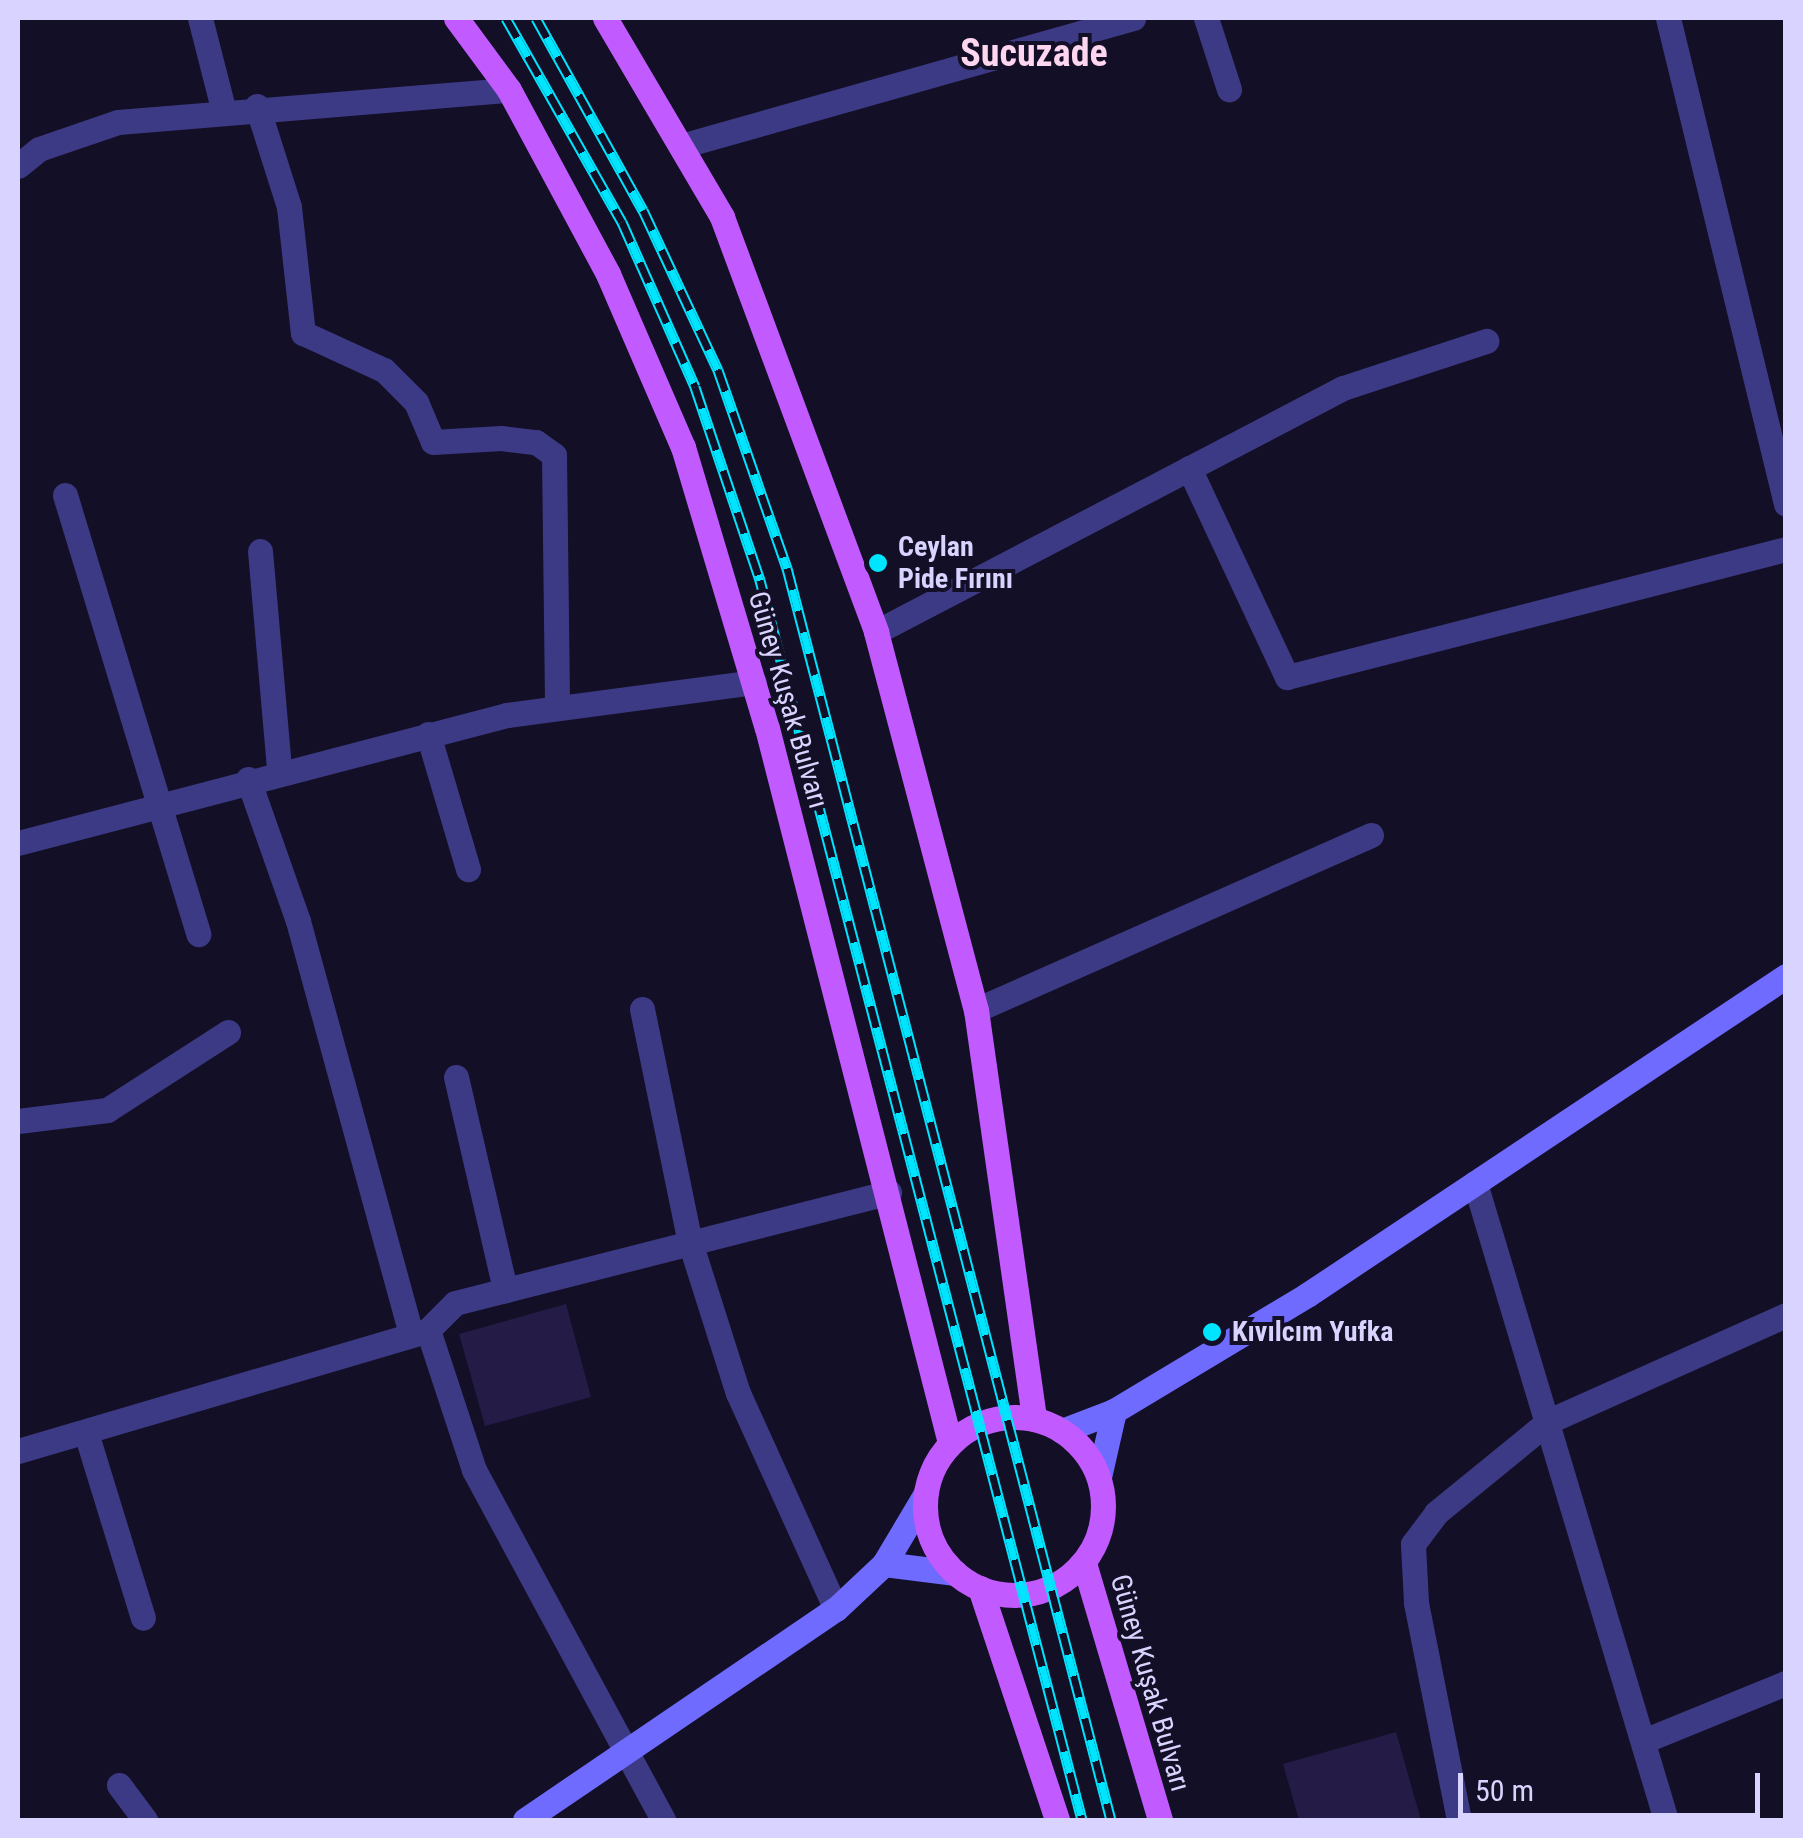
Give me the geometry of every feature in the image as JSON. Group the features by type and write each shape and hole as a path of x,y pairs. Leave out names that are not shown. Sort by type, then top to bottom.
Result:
{"main road":[{"name":"Güney Kuşak Bulvarı","path":"456,18 509,90 608,274 684,447 754,682 889,1192 950,1443"},
{"path":"605,18 722,217 876,632 976,1010 1034,1419"},
{"path":"1062,1431 1114,1411 1475,1183 1786,976"},
{"path":"884,1564 955,1573 980,1588 1036,1593 1084,1562 1099,1536 1099,1477 1114,1411"},
{"path":"525,1820 836,1609 884,1564 950,1443 975,1426 1034,1419 1062,1431 1099,1477"},
{"path":"925,1495 932,1537 955,1573"},
{"name":"Güney Kuşak Bulvarı","path":"1084,1562 1160,1820"},
{"path":"980,1588 1057,1820"}],"street":[{"path":"200,18 224,108"},
{"path":"681,146 1133,18"},
{"path":"1206,18 1229,89"},
{"path":"1668,18 1786,504"},
{"path":"18,166 39,149 118,122 224,108 509,90"},
{"path":"257,106 289,207 303,333 384,370 416,402 433,442 536,442 554,455 557,708"},
{"path":"876,632 1343,388 1486,341"},
{"path":"1189,468 1286,677 1786,548"},
{"path":"65,495 164,802 198,934"},
{"path":"260,551 280,770"},
{"path":"18,843 280,770 428,734 557,708 754,682"},
{"path":"428,734 468,868"},
{"path":"248,779 298,921 420,1332 474,1470 630,1748 663,1820"},
{"path":"976,1010 1371,834"},
{"path":"642,1009 690,1242 738,1393 836,1609"},
{"path":"18,1121 107,1110 228,1032"},
{"path":"456,1077 506,1290"},
{"path":"1475,1183 1646,1740 1666,1820"},
{"path":"18,1451 87,1436 420,1332 455,1304 889,1192"},
{"path":"1458,1820 1416,1602 1413,1544 1436,1513 1548,1421 1786,1314"},
{"path":"87,1436 143,1618"},
{"path":"1646,1740 1786,1683"},
{"path":"119,1785 145,1820"}],"building":[{"path":"566,1304 591,1397 485,1426 459,1334"},
{"path":"1396,1732 1421,1820 1299,1820 1283,1764"}],"railway":[{"path":"506,18 622,222 695,387 760,580 1082,1820"},
{"path":"536,18 643,210 718,370 787,568 1111,1820"}],"place":[{"name":"Ceylan Pide Fırını","path":"878,563"},
{"name":"Kıvılcım Yufka","path":"1212,1332"}],"district":[{"name":"Sucuzade","path":"1034,54"}]}
